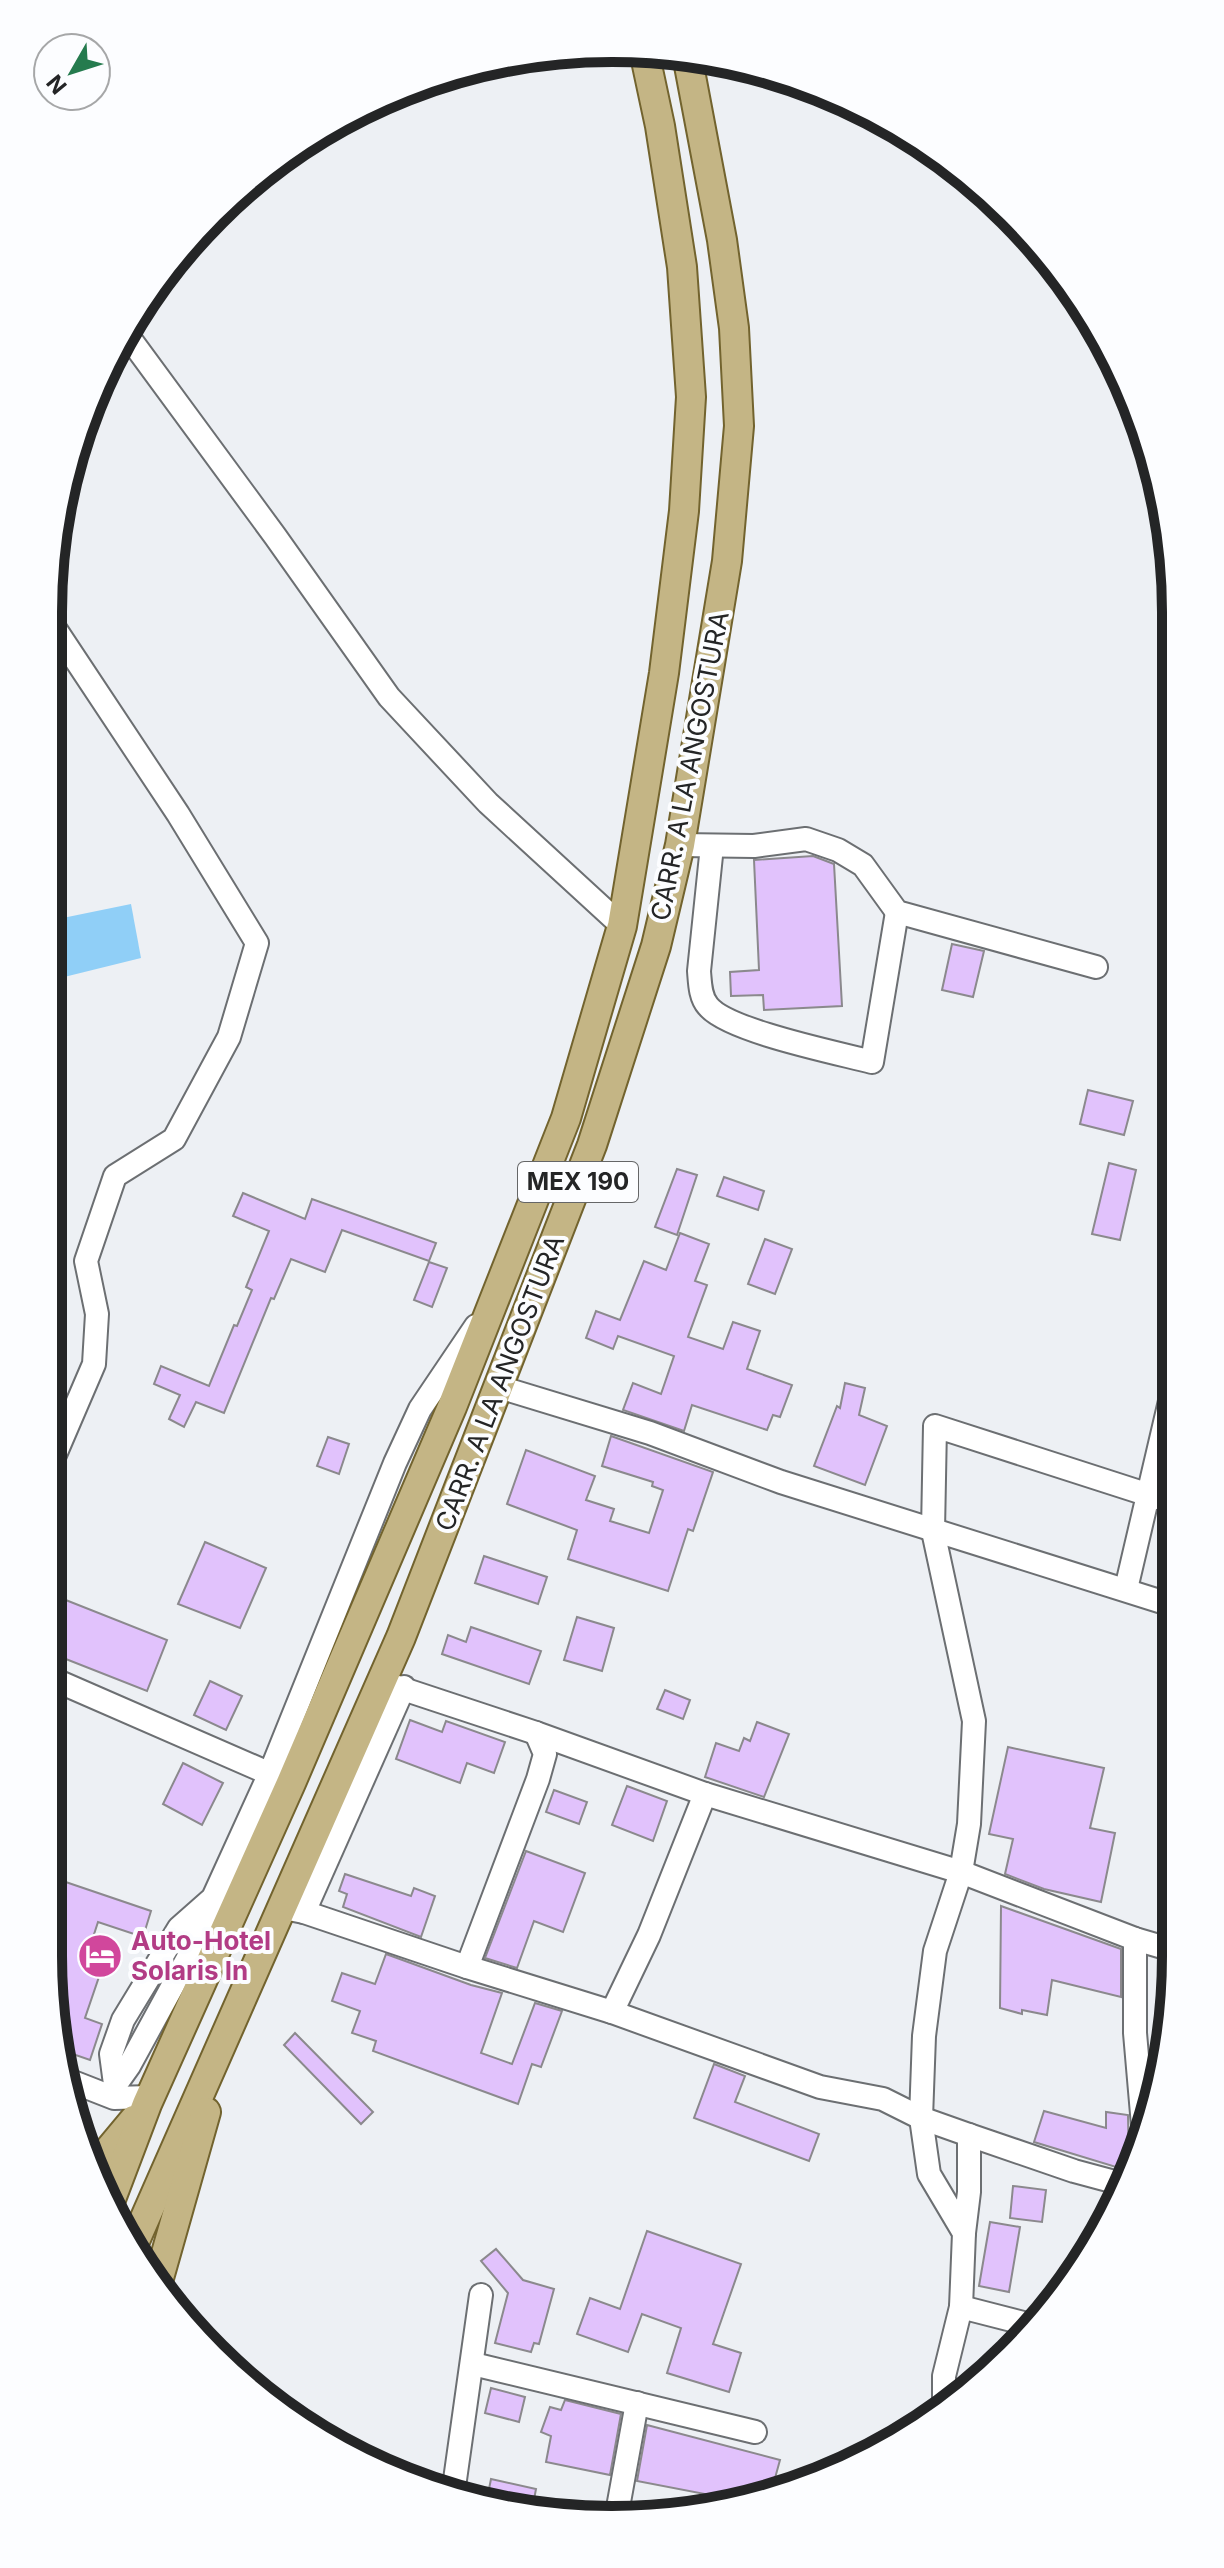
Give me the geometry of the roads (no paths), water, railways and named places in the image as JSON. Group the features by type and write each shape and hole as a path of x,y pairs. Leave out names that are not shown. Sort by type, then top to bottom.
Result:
{"main road":[{"name":"CARR. A LA ANGOSTURA","path":"115,2190 280,1778 452,1407 566,1118 622,926 666,658 684,511 691,397 682,267 660,126 647,63"},
{"name":"CARR. A LA ANGOSTURA","path":"138,2234 222,2049 294,1910 393,1684 499,1387 592,1145 656,946 680,845 727,561 739,426 734,328 722,240 689,68"},
{"path":"161,2271 222,2049"},
{"path":"102,2160 149,2101"}],"street":[{"path":"133,343 389,697 488,803 622,926"},
{"path":"62,639 178,814 257,943 229,1037 174,1139 115,1176 86,1261 97,1314 94,1364 62,1438"},
{"path":"680,845 754,846 806,839 863,865 897,912 1096,967"},
{"path":"712,846 699,971 700,989 708,1007 740,1027 872,1062 897,912"},
{"path":"499,1387 650,1433 781,1482 1162,1601"},
{"path":"964,2233 929,2174 921,2118 924,2036 935,1951 961,1872 969,1824 974,1721 933,1531 935,1426 1162,1499"},
{"path":"1126,1589 1162,1435"},
{"path":"62,1683 280,1778 213,1898 179,1928 123,2020 111,2054 114,2098 149,2101"},
{"path":"393,1684 705,1794 961,1872 1162,1947"},
{"path":"467,1967 538,1779 545,1754 536,1733"},
{"path":"612,2012 649,1935 705,1794"},
{"path":"294,1910 612,2012 820,2087 883,2099 921,2118 1113,2181"},
{"path":"1135,1939 1135,2033 1141,2104"},
{"path":"77,2082 112,2089"},
{"path":"944,2394 944,2376 961,2307 969,2192 969,2135"},
{"path":"455,2483 481,2295"},
{"path":"961,2307 1022,2323"},
{"path":"473,2364 755,2432"},
{"path":"618,2506 637,2403"}],"water":[{"path":"131,904 141,958 62,978 62,918"}],"place":[{"name":"Auto-Hotel Solaris In","path":"100,1956"}]}
